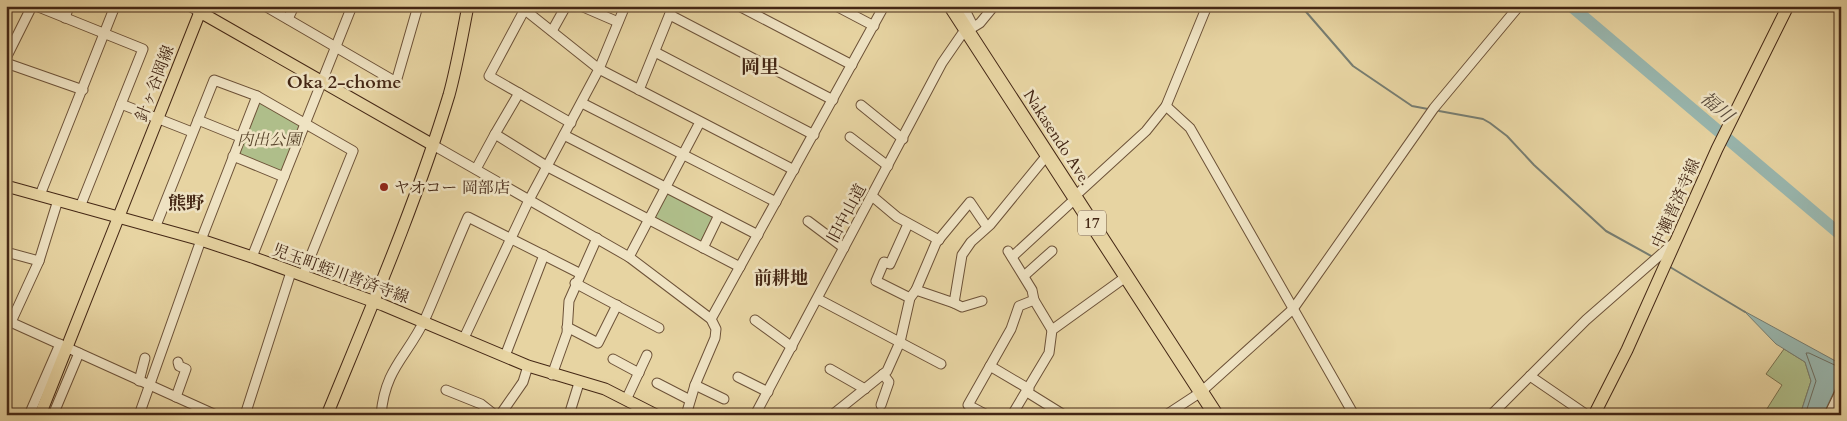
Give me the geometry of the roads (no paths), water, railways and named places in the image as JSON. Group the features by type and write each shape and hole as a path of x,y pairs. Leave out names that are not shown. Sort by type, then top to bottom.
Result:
{"highway":[{"name":"Nakasendo Ave.","path":"951,6 969,30 1216,415"}],"main road":[{"path":"327,415 374,301 433,145 449,94 468,6"},
{"name":"中瀬普済寺線","path":"1594,415 1627,350 1720,145 1788,6"},
{"name":"針ヶ谷岡線","path":"40,415 64,346 120,217 197,8 433,145"},
{"name":"児玉町蛭川普済寺線","path":"6,186 201,240 252,257 374,301 552,375 605,389 656,415"}],"street":[{"path":"6,58 32,6"},
{"path":"36,6 143,49 80,207"},
{"path":"65,18 69,6"},
{"path":"40,195 106,34 115,6"},
{"path":"265,6 396,82 418,6"},
{"path":"288,20 294,6"},
{"path":"252,257 352,6"},
{"path":"552,31 566,6"},
{"path":"581,6 618,22"},
{"path":"464,338 529,200 599,69 625,6"},
{"path":"739,6 852,65"},
{"path":"836,6 874,26"},
{"path":"711,319 884,6"},
{"path":"963,6 971,22 969,30"},
{"name":"旧中山道","path":"755,415 942,63 962,34 980,23 994,6"},
{"path":"1012,415 1049,354 1052,330 1034,300 1032,290 1010,254 1076,197 1146,131 1166,106 1207,6"},
{"path":"1166,415 1201,392 1293,309 1434,108 1519,6"},
{"path":"570,123 489,76 523,8 599,69 794,170"},
{"path":"639,90 672,10 833,100"},
{"path":"654,52 814,135"},
{"path":"6,63 83,90"},
{"path":"155,228 214,80 256,96 353,151 303,276"},
{"path":"476,169 519,93"},
{"path":"139,415 201,240 256,96"},
{"path":"582,103 776,202"},
{"path":"120,104 192,132"},
{"path":"861,105 902,139"},
{"path":"1166,106 1190,128 1354,415"},
{"path":"198,120 240,137"},
{"path":"629,257 700,122"},
{"path":"495,134 548,167 740,267"},
{"path":"564,135 758,235"},
{"path":"850,137 888,166"},
{"path":"433,145 629,257 711,319 716,329 715,338 695,385 686,415"},
{"path":"954,303 962,255 971,242 987,228 1048,154"},
{"path":"233,156 284,177"},
{"path":"872,196 897,217 939,240"},
{"path":"58,200 39,261 9,321 216,415"},
{"path":"832,415 887,371 900,342 913,294 939,240 970,202 987,228"},
{"path":"703,248 719,215"},
{"path":"381,415 385,387 390,374 424,321 468,217 579,274"},
{"path":"808,221 844,248"},
{"path":"908,224 890,264 884,262 876,281 913,294 954,303 962,308 982,301"},
{"path":"552,375 567,327 569,301 579,274 597,238"},
{"path":"1492,415 1586,320 1675,242"},
{"path":"1024,276 1052,251"},
{"path":"6,252 39,261"},
{"path":"505,356 544,255"},
{"path":"245,415 291,272"},
{"path":"1052,330 1127,276"},
{"path":"576,284 659,328"},
{"path":"818,299 941,364"},
{"path":"987,415 968,405 1011,329 1019,306 1034,300"},
{"path":"567,327 598,343 616,305"},
{"path":"755,320 792,347"},
{"path":"29,415 64,346"},
{"path":"54,415 79,353"},
{"path":"626,400 647,355"},
{"path":"139,381 145,358"},
{"path":"613,359 639,373"},
{"path":"176,397 186,369 179,366 178,362"},
{"path":"500,415 523,382 528,366"},
{"path":"990,366 1064,415"},
{"path":"830,369 865,389"},
{"path":"881,404 889,382 883,374"},
{"path":"1530,376 1587,415"},
{"path":"738,377 768,392"},
{"path":"569,415 579,383"},
{"path":"657,383 690,400"},
{"path":"695,385 724,399"},
{"path":"446,390 482,404 495,415"},
{"path":"1829,415 1841,390"}],"water":[{"path":"1744,311 1841,364 1838,383 1823,415 1800,415 1811,381 1805,362 1776,344"}],"waterway":[{"path":"1301,6 1353,66 1412,106 1428,109"},
{"name":"福川","path":"1571,6 1841,235"},
{"path":"1439,111 1483,119 1490,123 1507,136 1534,165 1606,231 1653,257"},
{"path":"1670,267 1745,312"}],"place":[{"name":"ヤオコー 岡部店","path":"384,187"}],"district":[{"name":"岡里","path":"760,66"},
{"name":"Oka 2-chome","path":"344,82"},
{"name":"熊野","path":"186,203"},
{"name":"前耕地","path":"781,278"}],"park label":[{"name":"内出公園","path":"269,139"}]}
